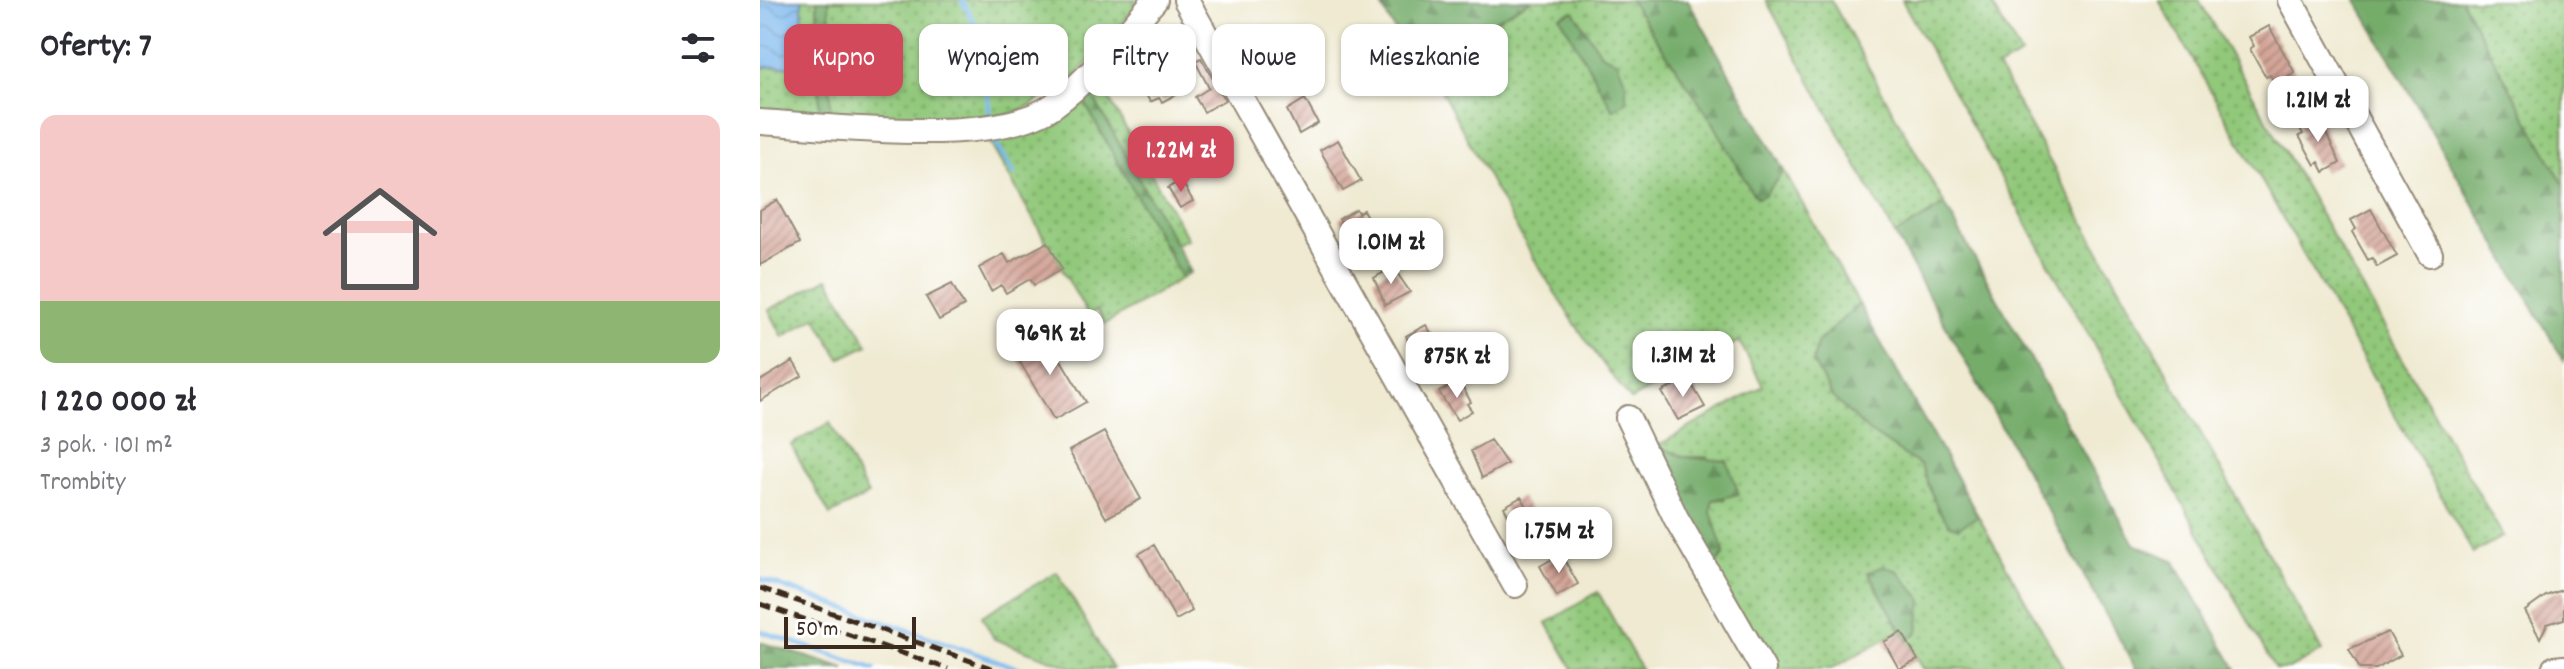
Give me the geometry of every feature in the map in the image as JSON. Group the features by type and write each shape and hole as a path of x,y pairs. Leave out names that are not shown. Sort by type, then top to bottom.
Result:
{"street":[{"path":"760,122 900,130 968,129 1036,115 1086,77 1155,0"},
{"path":"1186,0 1515,585"},
{"path":"2290,0 2430,254"},
{"path":"1628,418 1676,518 1763,669"},
{"path":"2554,669 2564,668"}],"green space":[{"path":"802,0 817,0 818,24 801,24"},
{"path":"817,0 829,0 829,24 818,24"},
{"path":"829,0 1142,0 1121,24 1084,24 1084,67 1068,82 1068,24 919,24 919,96 1046,96 1008,115 892,122 831,118 831,96 903,96 903,24 829,24"},
{"path":"1378,0 1531,0 1488,24 1391,24"},
{"path":"1531,0 1630,0 1713,122 1757,198 1765,195 1784,171 1859,304 1817,343 1867,430 1921,466 1938,510 1958,528 1978,516 2064,669 1923,669 1907,641 1918,632 1884,566 1868,573 1901,630 1831,669 1781,669 1760,632 1749,631 1714,567 1724,554 1711,512 1712,500 1724,499 1708,457 1685,457 1657,446 1763,386 1739,341 1631,400 1572,320 1495,191 1444,96 1508,96 1508,24 1487,24","holes":["1573,11 1601,54 1613,110 1561,16"]},
{"path":"1630,0 1688,0 1784,171 1765,195 1757,198 1751,191 1713,122"},
{"path":"1766,0 1831,0 1945,205 1895,235"},
{"path":"1902,0 1989,0 2021,55 1998,68 2322,651 2289,669 2275,669"},
{"path":"2159,0 2199,0 2503,536 2473,553"},
{"path":"2356,0 2461,0 2564,185 2564,361"},
{"path":"2461,0 2564,0 2564,185"},
{"path":"1574,11 1601,54 1617,61 1626,84 1626,101 1613,110 1560,16"},
{"path":"784,66 784,96 819,96 820,118 760,114 760,67"},
{"path":"819,96 831,96 831,118 820,118"},
{"path":"1081,96 1182,278 1105,324 1097,310 1088,315 987,138 1026,132 1049,120"},
{"path":"1081,96 1092,96 1191,272 1182,278"},
{"path":"1092,96 1107,96 1188,239 1175,244"},
{"path":"1945,205 2134,544 2174,560 2236,669 2136,669 1895,235"},
{"path":"828,278 868,345 840,359 816,317 783,337 769,310"},
{"path":"1859,304 1978,516 1958,528 1950,525 1938,510 1921,466 1867,430 1832,397 1813,362 1817,343"},
{"path":"830,423 868,495 830,515 791,445"},
{"path":"1657,446 1685,457 1727,461 1739,494 1712,500 1711,512 1724,554 1714,567 1666,478"},
{"path":"1884,566 1898,571 1922,599 1918,632 1907,641 1868,572"},
{"path":"1057,572 1113,669 1076,669 994,639 982,616"},
{"path":"1598,592 1641,669 1573,669 1547,623"},
{"path":"760,642 845,669 760,669"}],"water":[{"path":"760,0 802,0 803,24 784,24 784,66 760,67"}],"building":[{"path":"2269,26 2295,73 2275,84 2270,75 2266,77 2250,49 2254,46 2249,37"},
{"path":"1201,58 1212,77 1212,96 1223,96 1225,100 1204,112 1195,97 1209,88 1196,60"},
{"path":"1147,96 1173,96 1162,102 1159,98 1150,102"},
{"path":"1305,99 1318,123 1299,134 1287,110"},
{"path":"2317,114 2340,163 2324,172 2319,162 2315,165 2299,136 2303,134 2298,125"},
{"path":"1338,140 1361,181 1343,191 1320,150"},
{"path":"1181,180 1193,201 1180,208 1168,188"},
{"path":"777,200 800,243 760,265 760,210"},
{"path":"1356,209 1358,213 1363,210 1381,241 1362,251 1339,219"},
{"path":"2371,209 2397,256 2377,267 2372,258 2368,260 2352,232 2356,229 2351,220"},
{"path":"1048,242 1062,269 1034,285 1030,279 1006,293 1001,285 991,291 979,268 1004,254 1009,263"},
{"path":"1393,267 1410,292 1385,305 1374,278"},
{"path":"952,284 964,306 939,320 926,297"},
{"path":"1426,325 1442,350 1418,363 1406,336"},
{"path":"1046,335 1086,402 1054,420 1014,352"},
{"path":"793,361 802,376 760,401 760,381"},
{"path":"1688,378 1705,407 1678,420 1662,392"},
{"path":"1459,381 1471,402 1467,404 1472,411 1457,420 1439,392"},
{"path":"1104,432 1141,499 1106,518 1069,451"},
{"path":"1490,440 1507,464 1482,478 1471,451"},
{"path":"1521,497 1542,528 1521,540 1504,507"},
{"path":"1154,545 1192,611 1176,620 1139,554"},
{"path":"1561,554 1578,584 1557,596 1540,566"},
{"path":"2564,589 2564,619 2547,624 2540,638 2525,611 2546,596"},
{"path":"1902,632 1918,660 1899,669 1884,642"},
{"path":"2388,632 2401,655 2376,669 2360,669 2349,649"}],"waterway":[{"path":"962,0 982,38 989,112"},
{"path":"991,137 1014,173"},
{"path":"760,579 1021,669"},
{"path":"760,631 874,669"}],"railway":[{"path":"760,588 994,669"},
{"path":"760,604 948,669"}]}
